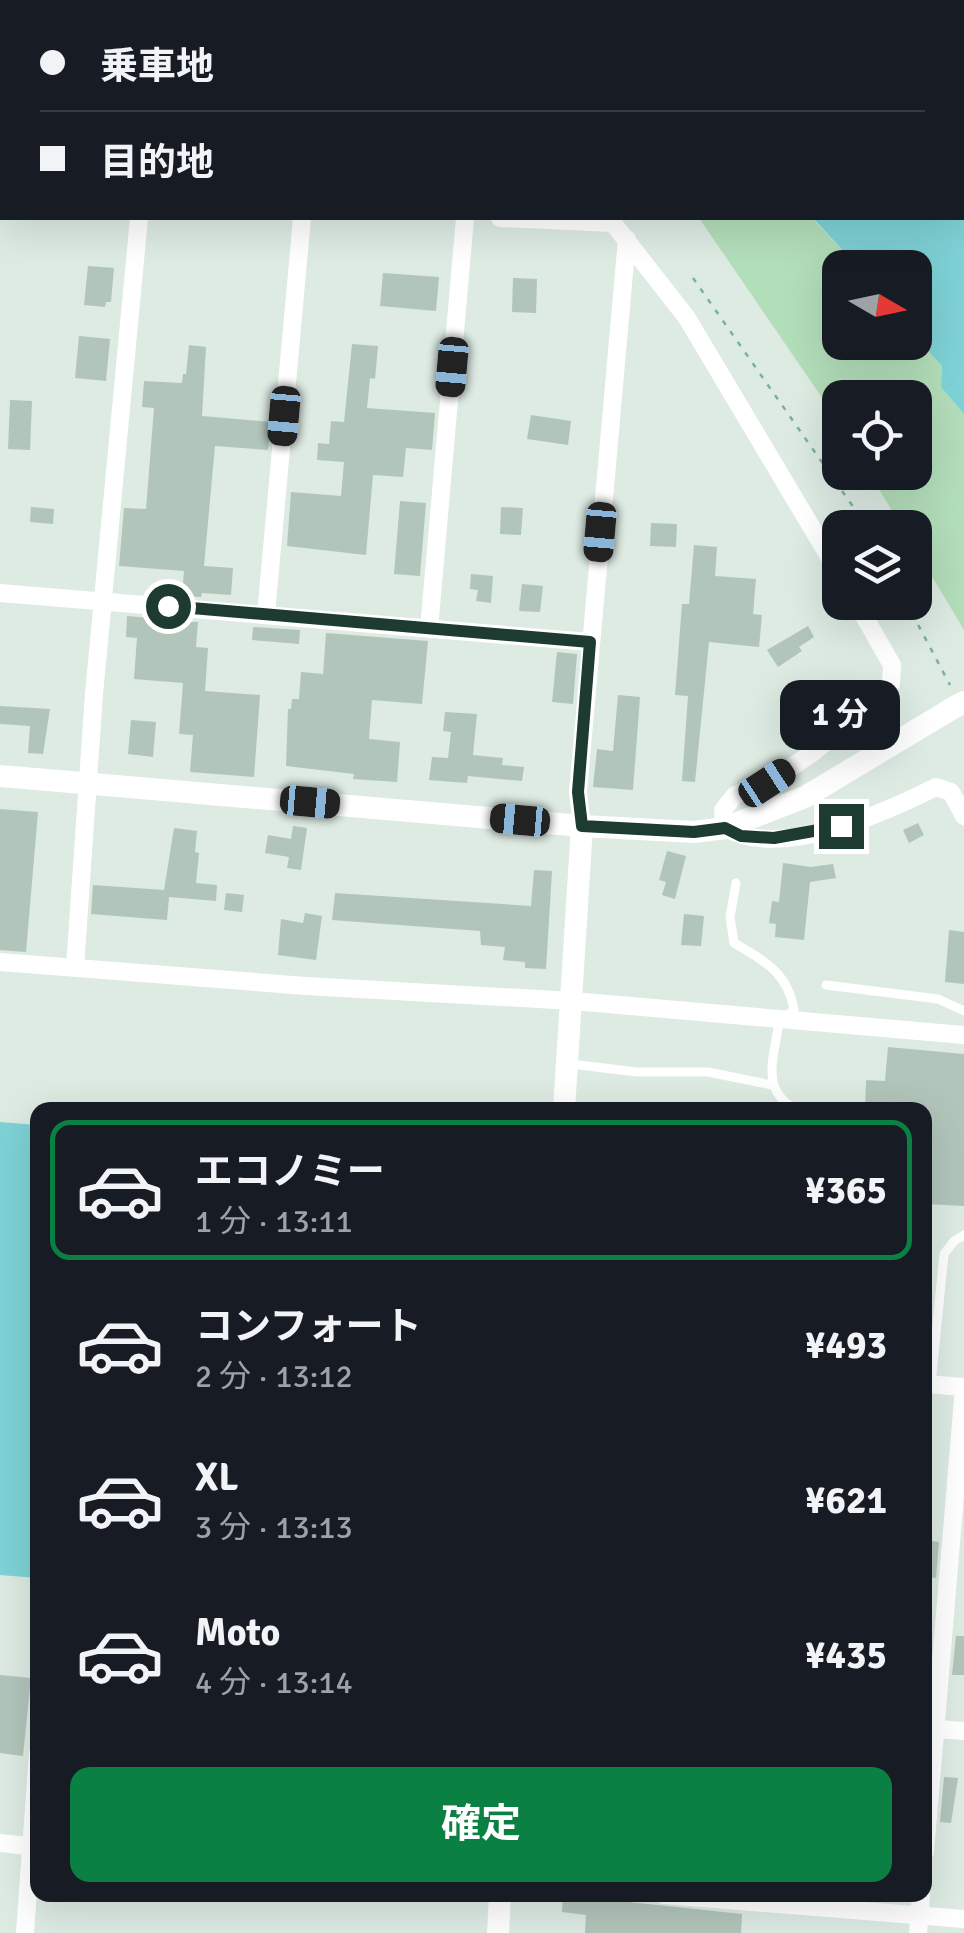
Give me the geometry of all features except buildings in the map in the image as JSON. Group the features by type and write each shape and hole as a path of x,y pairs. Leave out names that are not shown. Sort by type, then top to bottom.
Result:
{"street":[{"path":"75,967 102,601 138,220"},
{"path":"266,614 302,220"},
{"path":"430,628 465,220"},
{"path":"611,220 688,318 822,545"},
{"path":"565,1102 574,1002 582,826 578,792 627,239"},
{"path":"0,593 590,642"},
{"path":"725,828 724,810 735,794 767,783 811,754 880,698 890,684 892,664 866,620"},
{"path":"0,776 582,826 694,832 725,828 806,797 957,702"},
{"path":"725,828 741,836 774,838 816,832 867,820 936,787 951,792 964,816"},
{"path":"0,962 574,1002 964,1035"},
{"path":"932,1384 964,1388 932,1708"},
{"path":"932,1728 964,1732"},
{"path":"0,1843 30,1847"},
{"path":"25,1933 30,1885"},
{"path":"498,1933 500,1902"},
{"path":"726,1902 919,1924 964,1918"}],"lane":[{"path":"736,883 730,917 734,942 774,966 790,990 794,1010 779,1022 772,1085 781,1102"},
{"path":"826,985 938,999 964,1012"},
{"path":"568,1064 638,1072 708,1072 772,1085"},
{"path":"932,1352 944,1254 964,1235"}],"path":[{"path":"693,278 855,510"},
{"path":"915,620 957,702"}],"green space":[{"path":"700,220 814,220 842,250 822,250 822,360 932,360 932,352 942,366 941,387 964,414 964,630 932,576 932,510 892,510 879,490 932,490 932,380 822,380 822,398"}],"water":[{"path":"815,220 964,220 964,414 941,387 942,366 932,355 932,250 842,250"},
{"path":"0,1122 30,1124 30,1577 0,1575"}],"route":[{"path":"168,606 590,642 578,792 582,826 694,832 725,828 741,836 774,838 841,826"}]}
